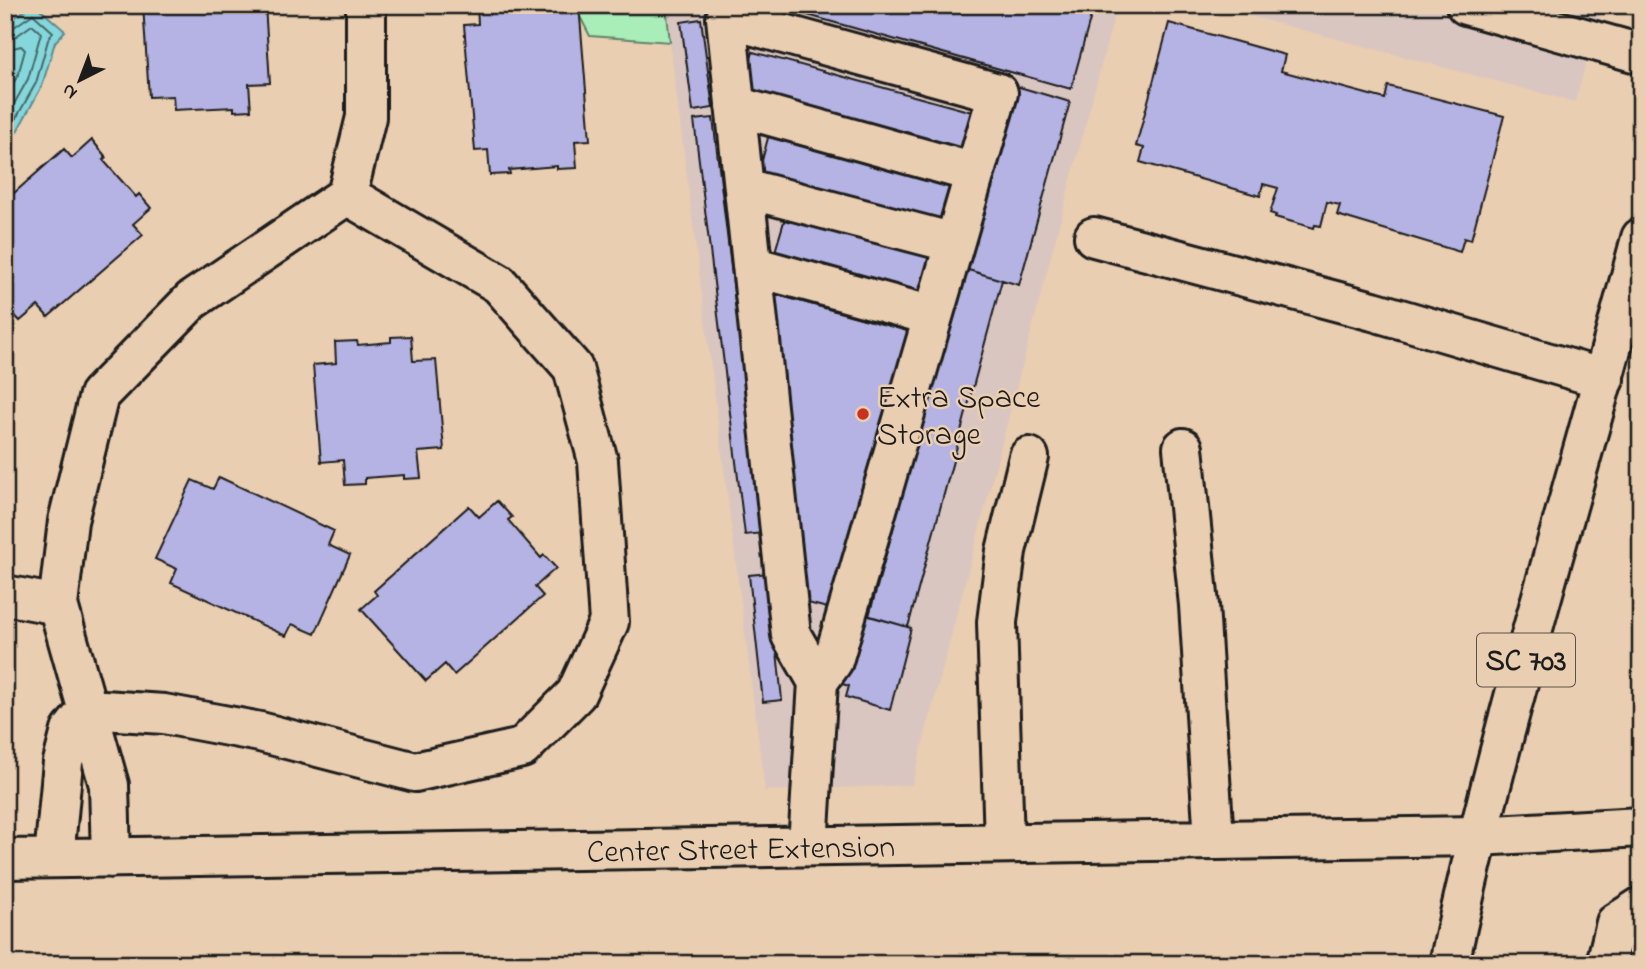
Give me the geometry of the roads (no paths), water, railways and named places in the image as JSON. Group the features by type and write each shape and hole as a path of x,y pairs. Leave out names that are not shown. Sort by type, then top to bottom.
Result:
{"street":[{"path":"111,858 109,785 58,606 68,521 99,395 192,300 348,195 366,117 366,5"},
{"path":"1466,5 1641,54"},
{"path":"808,846 818,682 833,661 998,93 727,10 791,635 818,682"},
{"path":"735,106 975,173"},
{"path":"744,188 954,243"},
{"path":"88,709 164,714 260,732 415,772 522,748 576,694 609,622 598,461 573,368 499,284 348,195"},
{"path":"1094,237 1373,311 1604,379"},
{"name":"SC 703","path":"1449,964 1477,836 1641,239"},
{"path":"752,266 933,316"},
{"path":"1183,448 1199,605 1214,840"},
{"path":"1004,844 997,622 1006,551 1029,457"},
{"path":"5,594 58,606"},
{"path":"54,858 63,762 71,731 88,709"},
{"name":"Center Street Extension","path":"5,859 1477,836 1641,827"},
{"path":"1606,964 1616,923 1641,907"}],"water":[{"path":"32,5 65,31 55,42 42,86 5,153 5,25"}],"place":[{"name":"Extra Space Storage","path":"863,414"}]}
